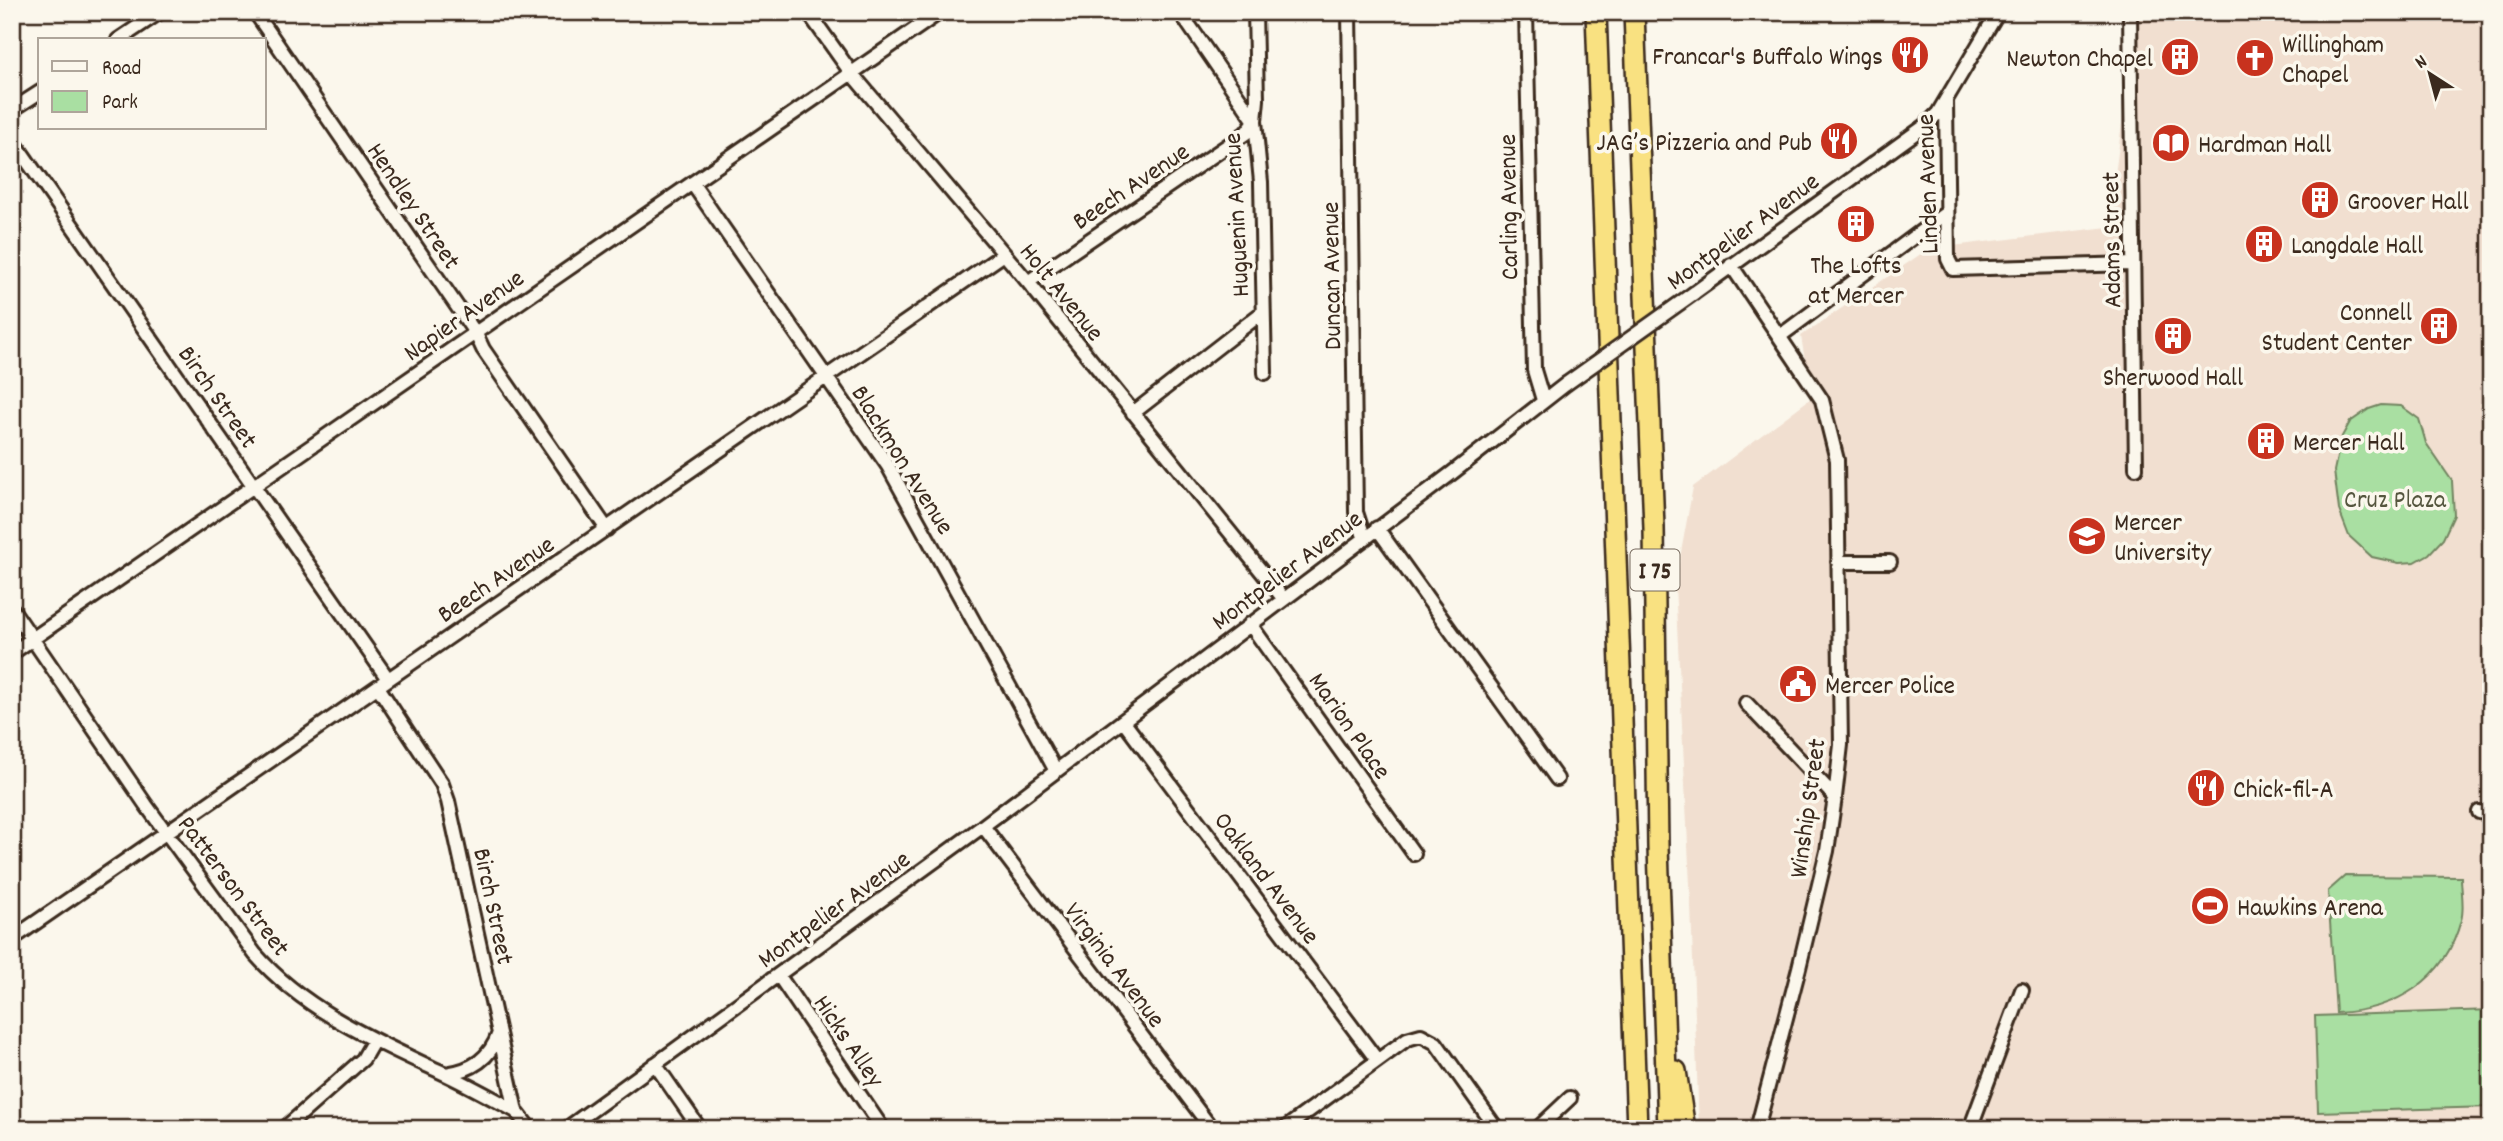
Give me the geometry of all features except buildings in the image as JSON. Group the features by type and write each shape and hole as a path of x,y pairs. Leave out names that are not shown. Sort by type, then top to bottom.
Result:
{"highway":[{"name":"I 75","path":"1596,12 1637,1129"},
{"name":"I 75","path":"1634,12 1654,528 1658,847 1668,1129"},
{"path":"1665,1017 1685,1129"}],"street":[{"path":"121,38 160,12"},
{"name":"Hendley Street","path":"255,12 607,529"},
{"name":"Holt Avenue","path":"808,12 852,74 1028,282 1283,598"},
{"name":"Napier Avenue","path":"12,653 940,12"},
{"name":"Huguenin Avenue","path":"1180,12 1255,121 1261,182 1265,373"},
{"path":"1255,12 1258,59 1255,121"},
{"name":"Duncan Avenue","path":"1349,12 1356,512 1364,537"},
{"name":"Carling Avenue","path":"1526,12 1534,370 1543,400"},
{"name":"Montpelier Avenue","path":"566,1129 983,826 1543,400 1925,126 1938,113 1998,12"},
{"name":"Adams Street","path":"2130,12 2136,468"},
{"path":"12,110 38,93"},
{"name":"Linden Avenue","path":"1945,98 1948,259 1953,269 2133,264"},
{"name":"Beech Avenue","path":"1028,282 1246,133 1255,121"},
{"name":"Birch Street","path":"12,139 254,486 383,683 442,784 457,836 516,1111"},
{"name":"Blackmon Avenue","path":"692,183 888,466 1056,771"},
{"path":"1780,336 1946,213"},
{"name":"Beech Avenue","path":"12,939 1004,254"},
{"name":"Winship Street","path":"1731,265 1822,400 1837,460 1841,745 1835,797 1827,851 1757,1129"},
{"path":"1133,413 1263,312"},
{"path":"1377,528 1557,779"},
{"path":"1838,562 1890,562"},
{"name":"Patterson Street","path":"12,609 167,833 273,975 309,1003 374,1040 516,1111 530,1129"},
{"name":"Marion Place","path":"1250,624 1414,853"},
{"path":"1746,703 1835,797"},
{"name":"Oakland Avenue","path":"1123,720 1377,1060"},
{"name":"Virginia Avenue","path":"983,826 1212,1129"},
{"name":"Hicks Alley","path":"779,976 883,1129"},
{"path":"1970,1129 2022,990"},
{"path":"446,1074 471,1068 489,1055 499,1033"},
{"path":"1284,1129 1415,1035 1429,1037 1436,1043 1497,1129"},
{"path":"284,1129 363,1059 374,1040"},
{"path":"655,1064 700,1129"},
{"path":"1537,1129 1570,1098"}],"shaded area":[{"name":"Mercer University","path":"2137,12 2491,12 2491,1129 1699,1129 1675,585 1693,487 1811,398 1801,336 1928,249 2108,227"}],"green space":[{"name":"Cruz Plaza","path":"2381,405 2401,406 2419,419 2426,443 2452,481 2454,515 2443,539 2429,554 2415,562 2399,563 2372,557 2349,536 2339,510 2334,471 2341,438 2350,422 2369,409"},
{"path":"2345,876 2461,877 2463,910 2453,941 2443,960 2415,988 2379,1006 2336,1013 2328,891"},
{"path":"2491,1010 2491,1107 2318,1112 2315,1016"}],"place":[{"name":"Francar's Buffalo Wings","path":"1910,55"},
{"name":"Newton Chapel","path":"2180,57"},
{"name":"Willingham Chapel","path":"2255,58"},
{"name":"JAG’s Pizzeria and Pub","path":"1839,141"},
{"name":"Hardman Hall","path":"2171,143"},
{"name":"Groover Hall","path":"2320,200"},
{"name":"The Lofts at Mercer","path":"1856,224"},
{"name":"Langdale Hall","path":"2264,244"},
{"name":"Connell Student Center","path":"2439,326"},
{"name":"Sherwood Hall","path":"2173,336"},
{"name":"Mercer Hall","path":"2266,441"},
{"name":"Mercer University","path":"2087,536"},
{"name":"Mercer Police","path":"1798,684"},
{"name":"Chick-fil-A","path":"2206,788"},
{"name":"Hawkins Arena","path":"2210,906"}]}
